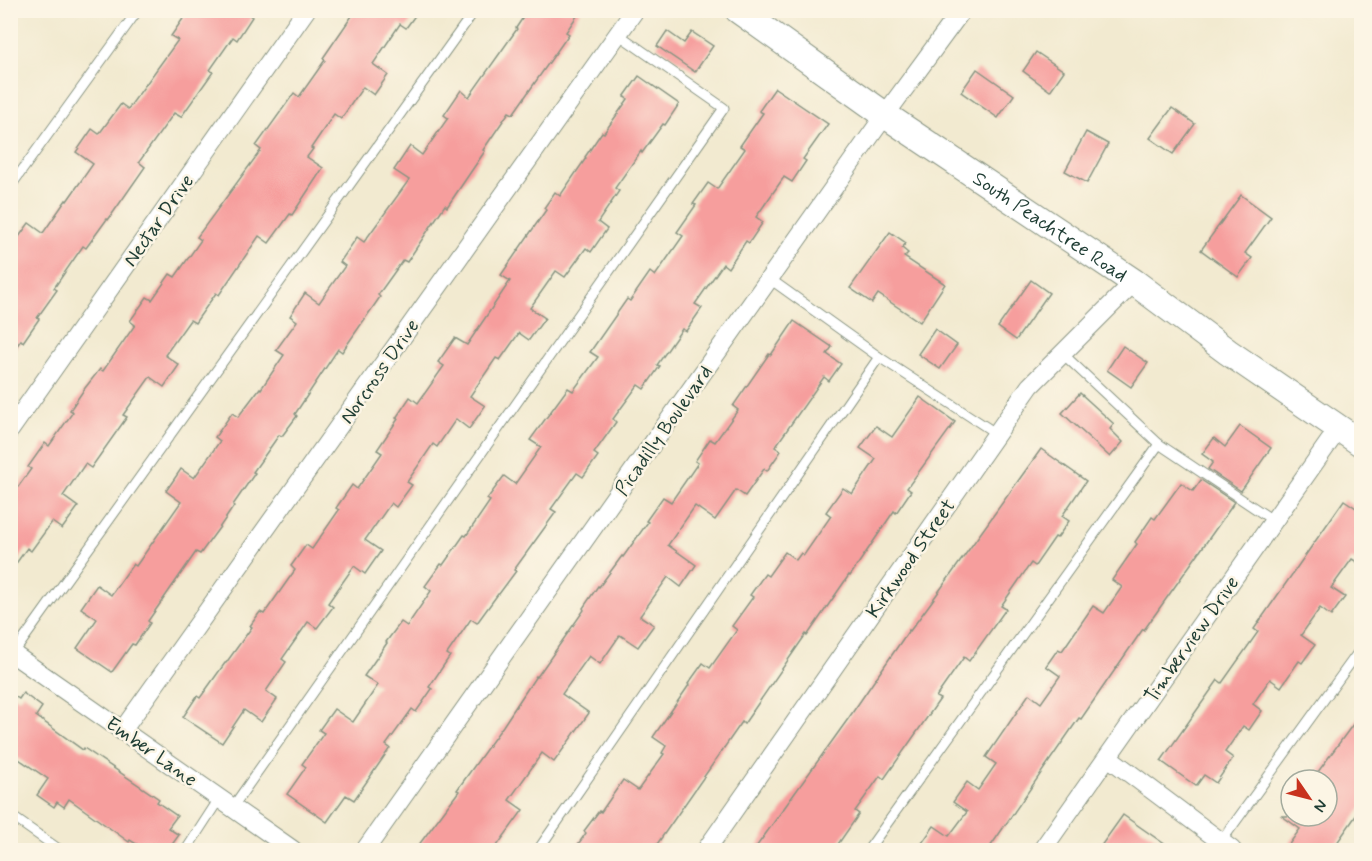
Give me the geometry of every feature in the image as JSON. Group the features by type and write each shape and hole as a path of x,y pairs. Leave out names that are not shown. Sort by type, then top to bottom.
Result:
{"main road":[{"name":"South Peachtree Road","path":"738,10 885,116 1134,282 1228,352 1362,444"}],"street":[{"name":"Nectar Drive","path":"10,430 306,10"},
{"name":"Norcross Drive","path":"122,731 635,10"},
{"name":"Picadilly Boulevard","path":"365,850 962,10"},
{"name":"Kirkwood Street","path":"706,850 1030,386 1134,282"},
{"name":"Timberview Drive","path":"1042,850 1339,428"},
{"name":"Ember Lane","path":"12,653 293,850"},
{"path":"1108,757 1222,848"}],"lane":[{"path":"10,187 138,10"},
{"path":"12,653 475,10"},
{"path":"186,850 226,803 724,108 618,34"},
{"path":"770,279 879,357 997,434"},
{"path":"1063,354 1159,444 1274,521"},
{"path":"538,850 879,357"},
{"path":"868,850 1159,444"},
{"path":"1222,848 1362,646"},
{"path":"10,815 60,850"}],"building":[{"path":"189,10 243,10 252,17 237,40 233,37 210,70 213,72 181,117 174,113 139,162 145,167 108,220 86,248 83,246 54,288 57,290 37,318 39,319 23,342 21,340 10,355 10,249 29,223 43,233 67,201 93,164 76,152 92,129 99,134 121,104 128,109 178,40 171,36"},
{"path":"356,10 419,10 406,28 400,24 373,64 388,75 374,95 363,87 341,119 334,114 311,148 313,149 307,157 323,168 292,215 290,214 269,243 259,236 219,295 216,293 195,323 190,320 165,355 179,365 164,387 150,377 123,415 127,417 91,468 85,464 63,496 78,507 62,529 52,522 31,551 27,548 10,572 10,498 31,469 28,467 45,443 49,446 73,412 70,410 85,388 100,369 103,371 135,325 130,321 147,297 152,300 170,274 175,277 201,240 197,237 261,150 256,146 294,93 299,97"},
{"path":"528,10 581,10 566,32 569,34 513,114 509,112 447,207 445,205 407,262 403,260 342,352 338,349 295,414 297,416 282,436 279,435 253,472 255,473 219,528 200,554 196,552 148,621 150,623 135,645 132,644 112,672 77,648 97,619 81,608 97,585 111,595 133,564 136,566 181,502 166,491 181,469 194,478 220,441 215,437 232,413 238,417 284,355 276,350 297,321 290,316 305,293 319,303 345,266 340,262 357,237 364,242 409,180 394,170 410,146 422,155 448,118 444,115 461,90 469,97"},
{"path":"667,31 684,43 692,32 713,46 695,72 657,46"},
{"path":"1036,52 1064,71 1050,91 1023,71"},
{"path":"977,69 1014,95 998,118 961,92"},
{"path":"639,76 679,104 615,188 619,191 598,222 607,229 591,252 586,248 565,277 556,271 530,308 545,318 529,340 519,333 500,360 496,358 470,396 485,406 469,429 456,419 437,447 433,444 407,482 412,485 396,507 391,503 365,540 381,551 365,574 354,566 328,603 333,607 317,628 308,622 282,659 286,662 266,691 277,699 261,722 244,710 222,743 183,717 197,696 200,698 226,663 260,612 264,614 295,570 291,566 306,545 312,549 339,510 336,508 352,485 357,489 382,453 377,450 410,397 418,403 444,366 438,362 455,338 467,345 510,281 501,275 546,210 544,208 555,192 560,196 602,132 604,133 628,99 624,97"},
{"path":"775,88 828,124 803,159 806,161 792,182 784,177 756,217 763,222 749,243 746,241 728,268 723,264 695,304 702,308 686,331 682,329 657,365 660,366 644,389 638,385 613,419 616,422 594,453 598,456 583,477 577,473 551,509 556,512 477,623 471,619 447,654 450,656 429,687 432,689 416,712 412,709 386,745 390,748 354,800 346,795 327,822 287,794 306,767 302,764 324,733 319,730 334,709 353,722 378,685 364,676 386,642 401,622 407,626 431,591 425,586 464,535 466,536 490,501 487,499 504,476 515,484 541,447 530,440 568,388 573,391 598,357 590,352 627,299 630,301 650,272 655,276 683,236 677,232 708,183 717,189 745,149 740,146 763,113 759,111"},
{"path":"1172,108 1195,124 1173,154 1150,138"},
{"path":"1086,132 1108,144 1087,183 1065,171"},
{"path":"1241,195 1271,217 1245,253 1252,258 1238,277 1201,250"},
{"path":"890,232 906,243 902,248 908,253 904,257 945,284 920,322 878,294 872,303 850,288"},
{"path":"1031,280 1049,293 1016,340 998,327"},
{"path":"794,321 832,347 827,354 841,364 829,381 824,377 775,447 781,451 767,471 764,469 745,496 736,490 715,520 695,506 668,545 696,565 681,587 668,577 640,616 654,625 638,647 620,635 600,664 589,656 562,694 589,713 554,762 542,753 509,800 523,810 494,850 415,850 459,791 457,790 584,610 583,608 598,586 623,557 648,522 646,521 663,497 671,502 698,463 695,461 710,439 715,442 738,410 733,406"},
{"path":"935,329 957,345 940,369 918,354"},
{"path":"1123,346 1148,363 1131,387 1107,370"},
{"path":"1080,393 1114,424 1110,429 1123,442 1110,457 1062,413"},
{"path":"920,397 955,422 907,488 911,491 896,513 894,511 850,576 807,636 806,634 744,724 742,722 653,850 574,850 586,833 584,831 599,811 601,812 623,780 638,790 664,754 662,753 666,746 653,737 703,663 710,668 737,630 732,626 753,597 750,595 765,574 768,576 785,552 796,560 801,553 804,555 831,516 826,512 843,488 852,494 876,459 860,448 876,426 892,437"},
{"path":"1240,426 1271,448 1241,491 1208,469 1213,462 1202,454 1214,438 1225,447"},
{"path":"1041,449 1086,481 1062,516 1069,521 1035,566 1031,563 1001,606 1006,609 969,661 964,657 936,697 940,699 884,779 880,776 855,811 859,814 834,850 754,850 909,630"},
{"path":"1201,480 1234,502 1232,506 1081,719 1079,718 988,850 917,850 934,826 949,836 967,812 953,802 967,782 978,790 996,764 986,757 1029,694 1041,703 1060,676 1046,666 1058,649 1062,651 1093,606 1104,613 1122,587 1112,580 1137,544 1135,542 1152,517 1155,519 1181,483 1193,491"},
{"path":"1344,500 1362,512 1362,565 1352,559 1331,588 1345,597 1331,616 1320,608 1301,635 1315,645 1302,663 1299,661 1281,687 1270,679 1253,704 1262,711 1249,730 1243,726 1225,752 1233,758 1216,783 1204,775 1196,786 1161,761 1218,680 1222,683 1258,632 1254,629"},
{"path":"10,693 19,699 23,693 42,707 36,716 83,750 84,748 159,799 157,802 177,816 168,828 179,835 168,850 146,850 130,840 129,842 69,799 64,807 57,802 54,807 37,795 48,779 10,753"},
{"path":"1362,712 1362,807 1332,850 1285,850 1299,828 1339,828 1339,768 1321,768"},
{"path":"1123,815 1173,850 1098,850"}]}
